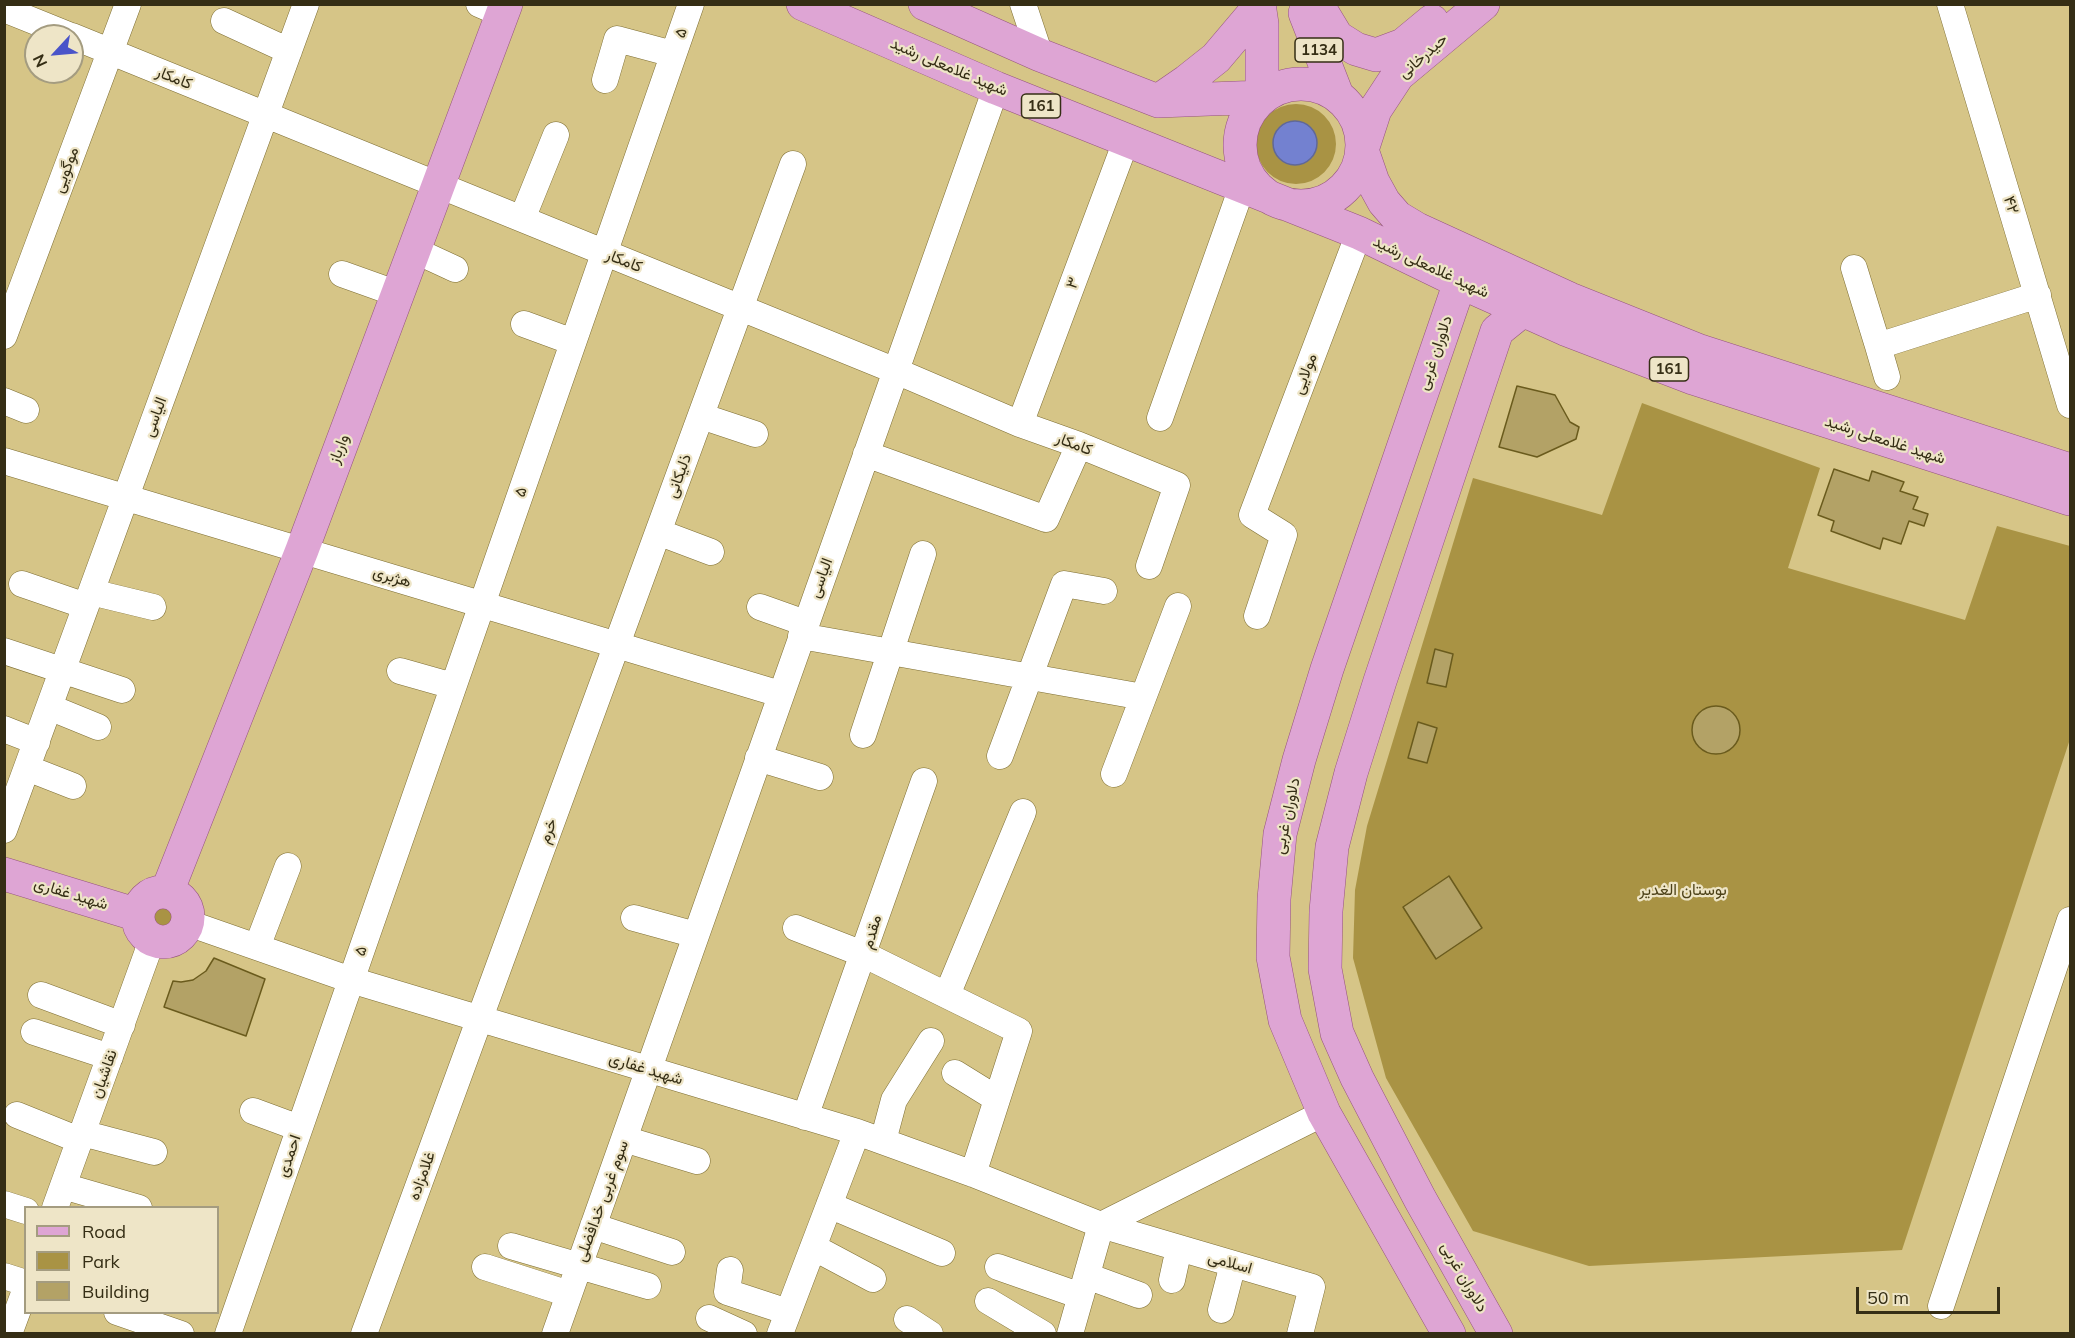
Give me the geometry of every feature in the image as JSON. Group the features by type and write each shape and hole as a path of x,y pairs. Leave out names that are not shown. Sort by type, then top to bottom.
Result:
{"main road":[{"name":"شهید غلامعلی رشید","path":"803,4 996,88 1359,233 1565,329 1693,378 2070,500"},
{"path":"925,4 1040,55 1158,101 1262,97"},
{"name":"حیدرخانی","path":"1316,9 1337,38 1356,49 1376,55 1403,45 1452,4"},
{"name":"حیدرخانی","path":"1362,150 1375,110 1398,75 1483,4"},
{"name":"وارباز","path":"167,892 302,550 398,294 438,185 496,8"},
{"path":"1260,12 1274,28 1286,27 1316,9"},
{"name":"1134","path":"1316,9 1336,95"},
{"path":"1158,101 1188,81 1216,58 1260,12"},
{"path":"1260,12 1262,97"},
{"path":"1291,84 1307,84 1323,87 1336,95 1351,110 1360,129 1362,150 1358,168 1348,184 1334,196 1317,204 1299,206 1281,202 1266,195 1254,184 1241,155 1240,139 1251,109 1262,97 1291,84"},
{"name":"شهید غلامعلی رشید","path":"1362,150 1373,182 1384,202 1397,218 1534,283 1700,351 2070,470"},
{"name":"دلاوران غربی","path":"1449,1334 1324,1113 1285,1020 1273,957 1274,899 1280,834 1299,760 1327,669 1460,282"},
{"name":"دلاوران غربی","path":"1496,1334 1420,1199 1357,1078 1337,1033 1325,969 1326,911 1332,847 1351,773 1380,681 1497,332 1523,310"},
{"name":"شهید غفاری","path":"4,874 145,927"},
{"path":"159,892 167,892 182,899 186,906 188,923 185,930 174,940 159,942 145,927 145,900 159,892"}],"street":[{"name":"موگویی","path":"4,336 128,4"},
{"name":"الیاسی","path":"4,830 306,4"},
{"name":"۵","path":"351,980 691,4"},
{"path":"1023,4 1040,55"},
{"name":"۴۲","path":"1950,4 2070,405"},
{"name":"کامکار","path":"4,9 41,24"},
{"path":"224,21 289,51"},
{"path":"605,80 617,39 673,54"},
{"name":"کامکار","path":"84,41 896,371 1020,424 1176,485 1149,566"},
{"name":"الیاسی","path":"649,1069 996,88"},
{"path":"522,219 556,135"},
{"name":"۳","path":"1020,424 1126,141"},
{"name":"ذلیکانی","path":"617,644 794,164"},
{"path":"1160,418 1242,187"},
{"name":"مولایی","path":"1257,616 1284,535 1252,515 1359,233"},
{"path":"414,250 455,269"},
{"path":"1854,268 1887,377"},
{"path":"342,274 398,294"},
{"path":"1878,346 2038,295"},
{"path":"524,324 573,342"},
{"path":"701,416 756,434"},
{"path":"866,454 1047,519 1078,445"},
{"name":"هژبری","path":"4,461 780,694"},
{"path":"658,532 711,552"},
{"path":"862,735 923,554"},
{"path":"22,584 89,599 153,607"},
{"path":"1000,756 1064,584 1104,591"},
{"path":"1114,774 1178,606"},
{"path":"760,607 803,630 890,652 1143,697"},
{"name":"خرم","path":"480,1018 617,644"},
{"path":"4,651 122,690"},
{"path":"400,671 453,686"},
{"path":"50,707 98,727"},
{"path":"4,729 37,742"},
{"path":"758,758 820,777"},
{"path":"27,768 74,786"},
{"name":"مقدم","path":"924,781 862,954 1019,1031 997,1099"},
{"path":"947,995 1023,812"},
{"path":"257,947 288,866"},
{"path":"634,918 696,934"},
{"path":"1941,1306 2070,920"},
{"name":"شهید غفاری","path":"188,923 351,980 857,1132 973,1174 1101,1225"},
{"name":"نقاشیان","path":"59,1197 122,1025 145,927"},
{"path":"796,928 862,954 805,1117"},
{"name":"احمدی","path":"228,1334 351,980"},
{"path":"41,995 122,1025"},
{"name":"غلامزاده","path":"364,1334 480,1018"},
{"path":"34,1032 110,1056"},
{"path":"883,1141 894,1100 932,1041"},
{"name":"سوم غربی خدافضلی","path":"555,1334 649,1069"},
{"path":"955,1073 997,1099 973,1174"},
{"path":"253,1111 299,1128"},
{"path":"1070,1334 1101,1225 1324,1113"},
{"path":"17,1115 81,1136 154,1152"},
{"path":"730,1270 727,1292 784,1323 857,1132"},
{"path":"624,1139 697,1161"},
{"path":"59,1197 124,1206"},
{"path":"4,1204 24,1211"},
{"path":"829,1205 942,1253"},
{"name":"اسلامی","path":"1101,1225 1312,1287 1300,1334"},
{"path":"593,1226 672,1252"},
{"path":"511,1246 648,1286"},
{"path":"813,1247 873,1279"},
{"path":"1172,1280 1179,1248"},
{"path":"1221,1310 1233,1264"},
{"path":"485,1267 569,1294"},
{"path":"998,1267 1084,1286 1139,1295"},
{"path":"4,1276 24,1281"},
{"path":"9,1334 24,1293"},
{"path":"988,1301 1043,1334"},
{"path":"123,1314 181,1334"},
{"path":"709,1318 744,1334"},
{"path":"907,1319 930,1334"}],"green space":[{"path":"1296,104 1311,107 1324,116 1333,129 1336,144 1333,159 1324,172 1311,181 1296,184 1281,181 1268,172 1259,159 1256,144 1259,129 1268,116 1281,107"},
{"name":"بوستان الغدیر","path":"1642,403 1820,468 1788,568 1965,620 1997,526 2070,546 2070,739 1902,1250 1589,1266 1473,1231 1386,1078 1353,958 1355,890 1367,826 1473,478 1602,515"},
{"path":"163,900 175,905 180,917 175,929 163,934 151,929 146,917 151,905"}],"water":[{"path":"1295,121 1303,122 1311,127 1316,135 1316,151 1311,159 1303,164 1295,165 1287,164 1279,159 1274,151 1273,143 1274,135 1279,127 1287,122"}],"building":[{"path":"1517,386 1555,395 1570,422 1579,427 1576,439 1537,457 1499,447"},
{"path":"1834,469 1869,481 1872,471 1904,482 1900,491 1918,497 1913,509 1928,514 1924,526 1909,521 1901,544 1883,538 1880,549 1831,531 1834,521 1818,515"},
{"path":"1435,649 1453,654 1446,687 1427,683"},
{"path":"1716,706 1733,713 1740,730 1733,747 1716,754 1699,747 1692,730 1699,713"},
{"path":"1418,722 1437,728 1427,763 1408,758"},
{"path":"1449,876 1482,928 1436,959 1403,907"},
{"path":"214,958 265,979 246,1036 164,1007 173,981 193,980 206,971"}]}
